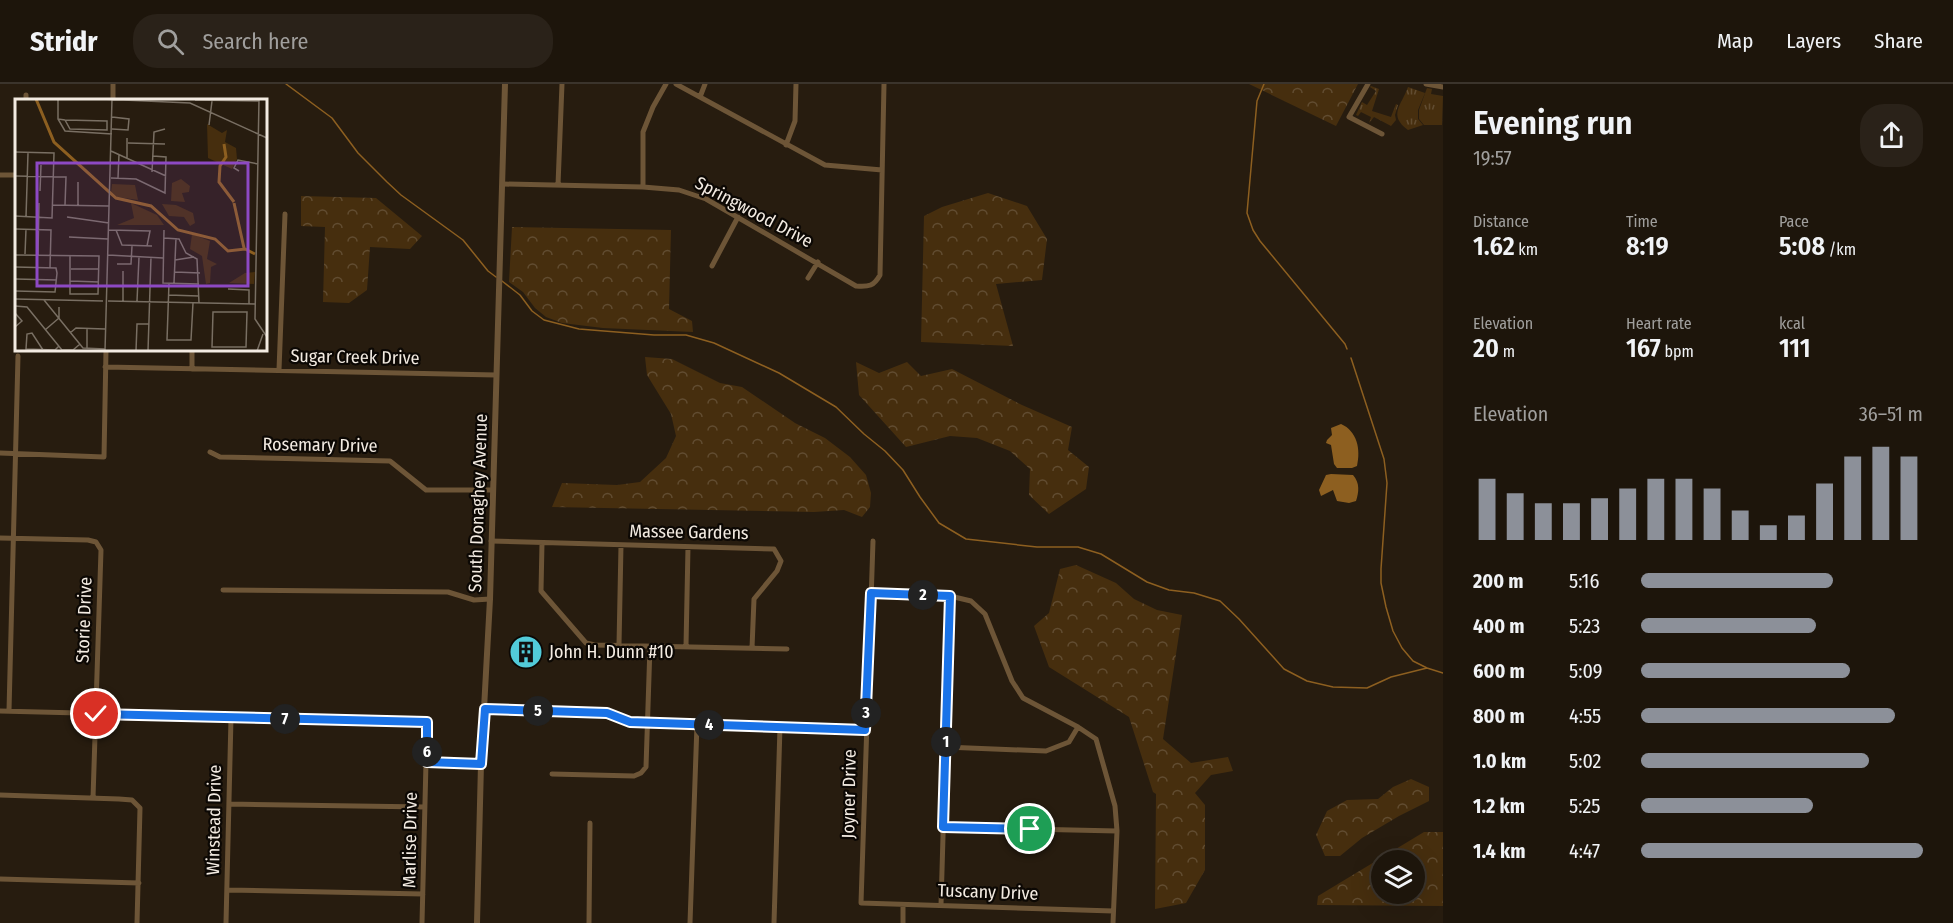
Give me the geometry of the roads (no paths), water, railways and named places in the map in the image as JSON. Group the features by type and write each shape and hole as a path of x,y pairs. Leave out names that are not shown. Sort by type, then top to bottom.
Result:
{"street":[{"path":"112,99 113,84"},
{"name":"South Donaghey Avenue","path":"477,923 481,764 490,599 505,84"},
{"path":"558,185 562,84"},
{"path":"643,187 644,132 653,107 666,84"},
{"path":"676,84 825,165 882,170 884,84"},
{"path":"700,97 705,84"},
{"path":"786,145 795,121 796,84"},
{"path":"1368,84 1349,117 1382,134"},
{"path":"1426,84 1443,87"},
{"name":"Springwood Drive","path":"503,184 679,190 706,199 856,286 868,287 875,284 880,275 882,170"},
{"path":"279,370 285,214"},
{"path":"712,266 738,217"},
{"path":"808,278 818,262"},
{"path":"0,453 104,457 106,351"},
{"path":"192,351 192,369"},
{"path":"9,711 18,356"},
{"name":"Sugar Creek Drive","path":"105,367 496,375"},
{"name":"Rosemary Drive","path":"210,452 220,457 390,461 426,490 492,490"},
{"path":"0,538 13,538"},
{"name":"Storie Drive","path":"13,538 88,540 96,542 101,550 93,798"},
{"name":"Massee Gardens","path":"491,541 774,549 782,561 777,571 754,599 752,648"},
{"name":"Joyner Drive","path":"861,903 873,541"},
{"path":"542,543 542,591 586,643 787,649"},
{"path":"619,645 621,545"},
{"path":"686,646 688,547"},
{"path":"223,590 448,592 474,600 490,599"},
{"path":"871,593 950,596 971,601 985,614 1012,681 1023,698 1096,739 1115,806 1117,831 1113,923"},
{"path":"941,905 950,596"},
{"path":"552,774 634,776 646,767 650,646"},
{"path":"485,709 607,713 630,722 648,723 865,730"},
{"path":"0,711 231,718"},
{"name":"Marlise Drive","path":"231,718 427,722 422,923"},
{"name":"Winstead Drive","path":"226,923 231,718"},
{"path":"690,923 696,724"},
{"path":"774,923 780,727"},
{"path":"945,747 1046,751 1070,742 1078,727"},
{"path":"427,762 481,764"},
{"path":"0,795 132,800 138,804 140,832 137,923"},
{"path":"229,804 425,807"},
{"path":"589,923 590,823"},
{"path":"943,827 1117,831"},
{"path":"0,879 139,883"},
{"path":"227,890 423,894"},
{"name":"Tuscany Drive","path":"861,903 1113,911"},
{"path":"903,905 903,923"}],"waterway":[{"path":"286,84 332,118 358,153 387,182 401,195 463,240 488,271 496,277"},
{"path":"1264,84 1257,101 1247,213 1260,241 1347,349"},
{"path":"502,281 520,295 532,311 544,320 579,329 686,335 714,343 779,373 836,407 903,470 939,523 966,539 1037,547 1078,547 1101,554 1147,582 1169,590 1194,593 1220,601 1284,669 1307,681 1333,687 1367,688 1391,677 1427,668 1443,673"},
{"path":"1351,358 1384,459 1387,483 1381,583 1386,607 1393,631 1402,648 1413,661 1427,668"}],"place":[{"name":"John H. Dunn #10","path":"526,652"}]}
